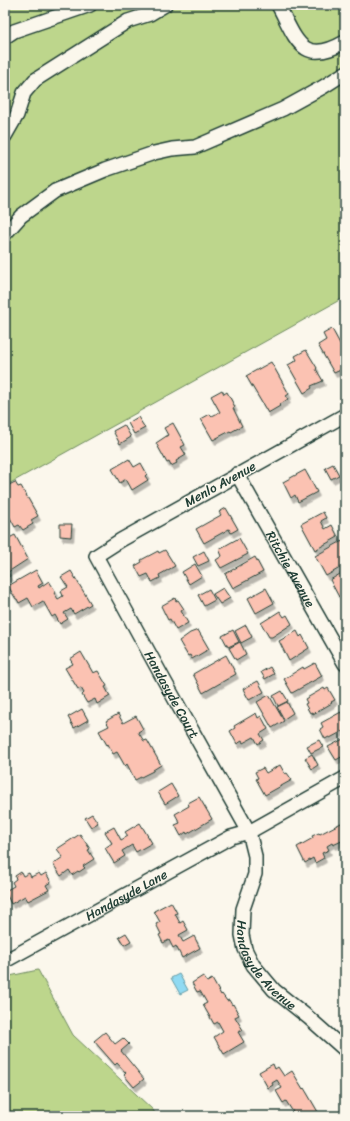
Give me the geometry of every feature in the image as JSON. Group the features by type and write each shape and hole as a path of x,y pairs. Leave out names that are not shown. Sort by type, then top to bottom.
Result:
{"street":[{"path":"5,37 14,31 90,5"},
{"path":"5,136 16,115 24,93 35,80 128,21 150,14 166,5"},
{"path":"278,5 296,40 303,48 314,52 336,47 345,42"},
{"path":"5,234 20,216 55,191 105,170 154,153 172,149 195,147 283,109 345,73"},
{"name":"Menlo Avenue","path":"96,556 121,540 237,474 345,415"},
{"name":"Ritchie Avenue","path":"237,474 345,664"},
{"name":"Handasyde Court","path":"96,556 104,574 249,832"},
{"name":"Handasyde Lane","path":"5,961 231,837 249,832 345,778"},
{"name":"Handasyde Avenue","path":"249,832 255,856 254,874 243,909 242,935 245,949 253,965 274,990 309,1018 345,1050"}],"green space":[{"path":"5,5 345,5 345,297 5,486"},
{"path":"38,970 73,1035 153,1110 157,1116 5,1116 5,977"}],"water":[{"path":"179,974 188,990 180,994 171,978"}],"building":[{"path":"332,329 345,353 345,368 334,373 318,345 326,340 323,334"},
{"path":"306,350 323,381 311,386 312,388 304,393 288,365 297,360 295,356"},
{"path":"271,362 289,394 286,396 288,399 268,413 246,376"},
{"path":"222,390 224,394 227,392 235,407 233,408 242,426 213,440 201,419 210,414 212,416 220,412 211,396"},
{"path":"138,417 145,428 134,434 128,423"},
{"path":"173,423 185,445 181,447 186,455 171,466 169,462 167,463 156,443 168,435 164,428"},
{"path":"124,425 131,437 120,444 113,431"},
{"path":"129,459 134,467 141,463 147,474 145,476 148,480 132,490 126,479 120,483 112,469"},
{"path":"333,464 339,475 331,479 325,468"},
{"path":"305,470 317,492 298,502 295,495 291,498 283,482"},
{"path":"15,482 18,487 21,486 38,516 31,520 33,524 23,530 19,525 15,527 8,514 5,517 5,487"},
{"path":"226,508 238,529 231,533 229,529 204,543 196,529 221,515 219,512"},
{"path":"323,512 326,518 321,521 325,529 332,525 338,537 315,550 301,524"},
{"path":"60,524 72,524 71,537 60,536"},
{"path":"15,535 28,559 8,572 10,576 5,579 5,540"},
{"path":"239,538 248,554 221,568 216,560 222,556 219,549"},
{"path":"342,541 345,546 345,565 326,576 315,556"},
{"path":"165,550 175,566 159,575 160,578 152,582 148,574 141,577 135,566 142,562 141,560 158,551 159,553"},
{"path":"204,551 209,561 198,566 193,557"},
{"path":"255,557 263,572 233,588 225,574"},
{"path":"195,564 202,576 189,584 182,572"},
{"path":"36,570 43,583 38,586 39,588 49,581 56,592 54,593 58,599 63,596 61,591 68,587 61,577 71,571 91,604 74,614 71,609 64,613 68,619 60,624 55,615 52,617 43,601 33,607 28,598 19,603 8,586"},
{"path":"345,571 345,594 339,597 330,580"},
{"path":"223,588 230,598 220,604 213,594"},
{"path":"266,588 274,603 256,613 248,598"},
{"path":"209,589 215,600 204,606 198,595"},
{"path":"175,598 184,609 181,611 188,623 176,630 170,619 168,620 161,606"},
{"path":"280,611 284,617 287,615 292,624 272,637 269,637 261,623"},
{"path":"246,625 252,637 241,643 235,631"},
{"path":"198,630 209,649 192,659 190,655 188,656 179,641 190,633"},
{"path":"233,630 239,642 228,647 222,636"},
{"path":"297,631 300,637 302,635 309,648 289,661 279,641"},
{"path":"240,642 246,654 236,660 229,648"},
{"path":"81,652 93,673 98,671 107,686 105,687 110,696 97,704 95,699 87,703 82,695 84,693 81,688 78,689 65,668 73,664 70,659"},
{"path":"226,655 236,674 203,693 193,674"},
{"path":"315,663 322,676 292,693 284,679 303,667 304,669"},
{"path":"270,667 274,674 265,679 261,672"},
{"path":"258,681 264,692 249,700 243,689"},
{"path":"324,688 325,690 328,688 335,700 313,714 312,712 310,713 305,704 307,703 305,699"},
{"path":"282,691 288,701 278,706 273,696"},
{"path":"269,695 284,721 272,728 257,702"},
{"path":"287,702 293,713 284,719 277,707"},
{"path":"82,709 88,720 74,728 68,717"},
{"path":"341,712 345,719 345,730 325,739 320,729 323,727 321,723"},
{"path":"256,713 258,718 261,716 268,729 260,734 264,740 258,744 254,737 243,743 242,741 237,744 230,731 235,728 234,726"},
{"path":"118,714 123,723 136,716 143,729 138,732 144,741 147,740 161,765 135,780 127,764 125,766 117,752 113,754 99,731 109,726 106,721"},
{"path":"345,738 345,755 336,760 328,747"},
{"path":"319,740 323,747 311,753 307,746"},
{"path":"312,754 318,765 312,769 305,758"},
{"path":"280,765 285,774 287,773 292,780 265,795 256,779 258,778 255,772 263,768 266,773"},
{"path":"171,784 178,796 165,804 158,792"},
{"path":"199,797 212,819 181,836 175,825 180,823 175,814 189,806 188,803"},
{"path":"92,814 98,823 91,827 85,818"},
{"path":"343,822 345,826 345,836 343,837 344,840 327,846 329,850 322,853 324,858 315,863 313,858 305,863 297,847 313,838 312,836 319,833 320,834"},
{"path":"140,823 152,843 136,852 132,845 122,851 125,856 114,863 105,848 112,843 105,832 114,827 121,840 128,836 125,832"},
{"path":"80,834 90,849 88,850 94,859 83,866 85,868 79,872 78,871 72,875 69,870 61,876 53,864 63,857 57,849"},
{"path":"21,872 23,876 29,873 31,877 39,873 41,876 46,873 51,882 46,885 49,890 28,901 25,896 11,904 5,891 14,886 12,882 16,879 15,876"},
{"path":"171,902 180,923 183,921 188,930 179,935 183,942 194,936 200,948 182,958 176,946 173,948 169,940 163,943 159,935 161,934 156,924 160,922 154,911"},
{"path":"126,933 131,941 124,945 119,937"},
{"path":"203,976 207,982 212,979 221,995 222,994 227,1001 229,1000 232,1005 233,1004 239,1015 235,1017 243,1030 238,1032 244,1042 224,1054 214,1037 223,1031 218,1022 214,1024 203,1005 207,1003 200,991 197,992 192,983"},
{"path":"105,1032 115,1044 123,1038 129,1044 121,1051 144,1079 134,1087 124,1075 126,1073 117,1063 115,1065 94,1041"},
{"path":"273,1064 275,1069 278,1067 284,1076 292,1071 318,1112 312,1116 289,1116 288,1114 293,1112 286,1101 283,1103 276,1091 282,1088 277,1080 268,1088 259,1072"}]}
